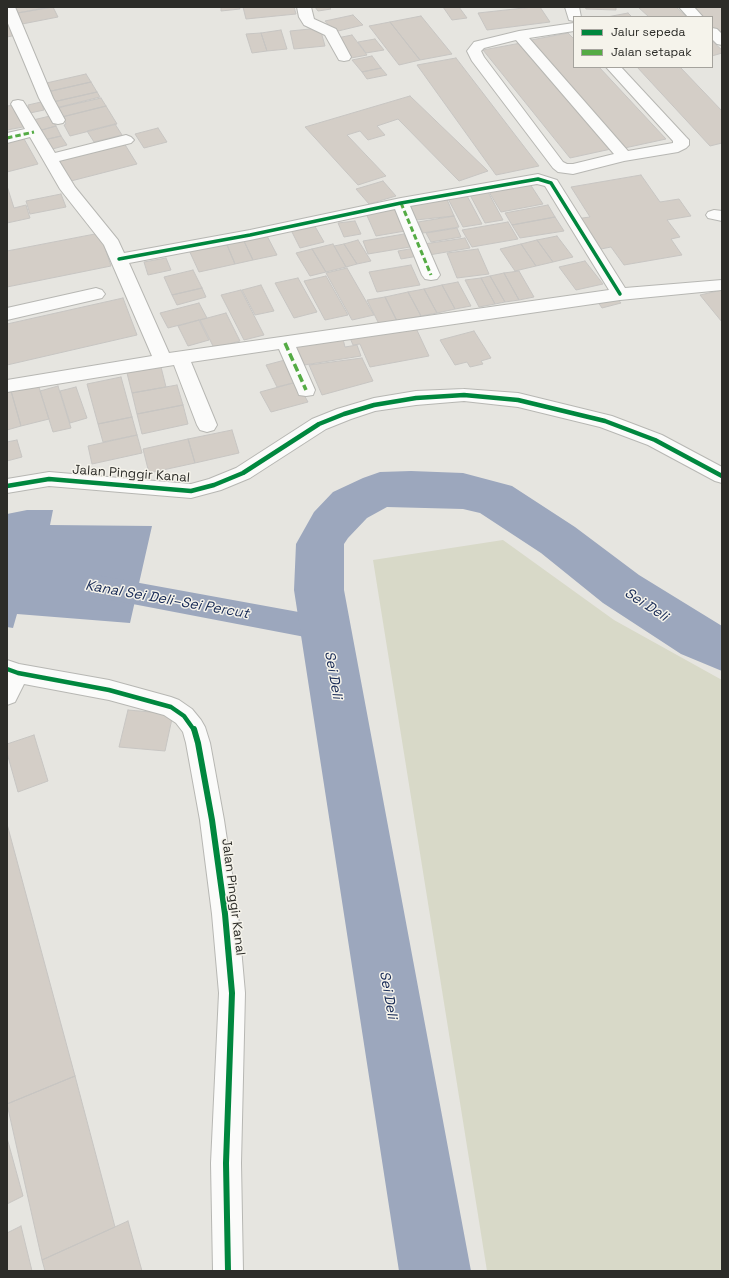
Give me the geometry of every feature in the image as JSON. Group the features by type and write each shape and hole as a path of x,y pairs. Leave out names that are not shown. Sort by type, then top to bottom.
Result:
{"street":[{"path":"8,7 46,98 58,120"},
{"path":"304,7 306,17 309,22 331,32 344,57"},
{"path":"686,7 695,16"},
{"path":"573,27 519,35 480,45 474,51 477,58 558,165 564,169 573,169 624,156 678,147 681,145 681,140 613,68"},
{"path":"713,33 722,41"},
{"path":"519,35 624,156"},
{"path":"46,98 12,104 34,132 68,189 112,244 171,359 207,425"},
{"path":"7,138 34,132"},
{"path":"50,159 126,140"},
{"path":"119,259 401,203 538,179 551,183 620,294"},
{"path":"401,203 431,275"},
{"path":"7,386 171,359 620,294 722,285"},
{"path":"7,314 96,294"},
{"path":"285,343 306,390"},
{"name":"Jalan Pinggir Kanal","path":"7,486 49,479 191,491 214,485 243,473 314,427 344,414 374,405 416,398 464,395 518,400 558,408 605,421 655,440 722,476"},
{"name":"Jalan Pinggir Kanal","path":"11,679 109,690 171,707 184,716 193,727 198,743 212,820 225,914 232,994 226,1163 228,1271"}],"green space":[{"path":"503,540 614,620 722,680 722,1271 487,1271 373,560"}],"water":[{"path":"27,510 53,510 50,525 152,526 130,623 17,614 13,628 7,627 7,514"}],"building":[{"path":"10,7 50,7 12,14"},
{"path":"53,7 58,17 17,25 12,14"},
{"path":"221,7 239,7 240,9 221,11"},
{"path":"243,7 294,7 296,14 246,19"},
{"path":"315,7 329,7 331,9 318,11"},
{"path":"443,7 459,7 467,18 452,20"},
{"path":"540,7 550,22 487,30 478,13"},
{"path":"585,7 616,7 616,10 586,9"},
{"path":"638,7 676,7 686,16 648,16"},
{"path":"722,7 722,35 713,28 713,16 699,16 690,8"},
{"path":"7,11 17,35 7,37"},
{"path":"628,13 631,16 612,16"},
{"path":"353,15 363,25 334,32 325,21"},
{"path":"421,16 452,54 420,60 390,22"},
{"path":"390,22 420,60 399,65 369,26"},
{"path":"320,28 325,46 294,49 290,31"},
{"path":"281,30 287,49 267,51 261,33"},
{"path":"261,33 267,51 252,53 246,34"},
{"path":"568,33 573,38 573,68 600,68 666,139 620,149 526,41"},
{"path":"352,35 367,55 351,58 337,38"},
{"path":"375,39 384,50 366,53 358,42"},
{"path":"713,42 722,50 722,53 713,56"},
{"path":"521,43 611,149 570,158 483,50"},
{"path":"372,56 381,68 362,72 352,60"},
{"path":"456,58 539,166 496,175 417,65"},
{"path":"381,68 387,75 367,79 362,72"},
{"path":"638,68 681,68 722,111 722,143 710,146"},
{"path":"86,74 91,82 47,92 42,84"},
{"path":"91,82 97,92 53,102 47,92"},
{"path":"97,92 100,97 56,108 53,102"},
{"path":"410,96 488,171 459,181 398,119 377,126 385,135 368,140 360,131 347,135 386,176 358,185 305,127"},
{"path":"101,98 106,106 62,117 57,108"},
{"path":"41,102 44,110 30,113 28,105"},
{"path":"15,105 23,127 7,130 7,106"},
{"path":"106,106 117,124 70,136 64,125 66,124 62,117"},
{"path":"50,116 56,126 38,131 33,120"},
{"path":"115,124 122,135 94,142 87,131"},
{"path":"56,126 61,136 44,140 38,131"},
{"path":"158,128 167,142 144,148 135,134"},
{"path":"61,136 67,145 49,150 44,140"},
{"path":"23,137 38,164 7,172 7,141"},
{"path":"124,143 137,164 71,181 59,160"},
{"path":"641,175 660,202 679,199 691,216 667,220 680,237 671,239 682,255 624,265 611,247 601,249 592,235 585,236 575,219 590,217 571,187"},
{"path":"383,181 396,196 369,204 356,189"},
{"path":"530,184 543,204 501,212 489,192"},
{"path":"7,186 14,208 26,205 30,218 7,223"},
{"path":"465,192 482,224 463,227 446,195"},
{"path":"488,192 503,220 485,223 470,195"},
{"path":"61,194 66,207 30,214 26,201"},
{"path":"446,197 454,216 416,220 409,202"},
{"path":"548,205 555,217 512,225 505,213"},
{"path":"393,206 405,231 376,236 365,211"},
{"path":"454,216 459,227 423,233 418,222"},
{"path":"555,217 564,231 520,238 512,225"},
{"path":"355,221 361,234 344,237 338,223"},
{"path":"508,222 518,239 472,247 462,230"},
{"path":"313,223 324,242 300,248 290,228"},
{"path":"457,228 461,237 431,242 426,233"},
{"path":"265,232 277,255 253,260 242,237"},
{"path":"100,233 111,266 7,287 7,251"},
{"path":"404,234 410,247 368,254 363,241"},
{"path":"557,236 573,257 553,262 537,240"},
{"path":"242,237 253,260 235,264 225,240"},
{"path":"465,238 470,248 429,255 424,244"},
{"path":"225,240 235,264 199,272 188,248"},
{"path":"358,240 371,261 357,264 344,244"},
{"path":"537,240 553,262 536,266 521,244"},
{"path":"333,244 346,267 326,272 312,249"},
{"path":"344,244 357,264 346,267 334,246"},
{"path":"521,244 536,266 515,271 500,249"},
{"path":"415,248 418,256 401,259 398,251"},
{"path":"312,249 326,272 310,276 296,253"},
{"path":"478,249 489,274 457,278 447,253"},
{"path":"166,258 171,270 148,275 144,262"},
{"path":"585,261 603,284 576,290 559,267"},
{"path":"411,265 420,285 377,292 369,272"},
{"path":"347,268 374,315 352,320 326,273"},
{"path":"193,270 202,288 172,295 164,277"},
{"path":"519,271 534,297 519,300 504,273"},
{"path":"504,273 519,300 505,302 490,276"},
{"path":"326,276 348,315 325,320 304,281"},
{"path":"490,276 505,302 495,304 481,278"},
{"path":"298,278 317,312 294,318 275,283"},
{"path":"481,278 495,304 479,307 465,280"},
{"path":"458,282 471,306 455,309 442,285"},
{"path":"261,285 274,311 255,315 242,290"},
{"path":"442,285 455,309 437,313 424,289"},
{"path":"202,288 206,297 177,305 172,295"},
{"path":"424,289 437,313 421,316 408,292"},
{"path":"241,290 264,335 244,340 221,295"},
{"path":"722,290 722,322 700,295"},
{"path":"408,292 421,316 397,321 385,297"},
{"path":"385,297 397,321 379,324 367,300"},
{"path":"616,297 621,303 602,308 598,302"},
{"path":"123,298 137,335 7,365 7,324"},
{"path":"199,303 207,318 168,328 160,313"},
{"path":"226,313 240,341 214,348 200,320"},
{"path":"199,320 209,340 188,346 178,326"},
{"path":"415,326 429,356 370,367 360,344 353,345 350,338"},
{"path":"474,331 491,358 481,361 483,364 470,367 467,362 455,365 440,340"},
{"path":"343,339 345,347 357,345 361,356 298,366 292,347"},
{"path":"362,358 373,381 322,395 309,365"},
{"path":"285,360 297,382 277,387 266,365"},
{"path":"161,367 166,387 132,393 127,373"},
{"path":"121,377 132,417 98,424 87,384"},
{"path":"297,382 308,402 271,412 260,392"},
{"path":"38,384 49,419 21,426 11,391"},
{"path":"177,385 183,405 137,414 132,393"},
{"path":"58,386 71,428 53,432 40,391"},
{"path":"76,387 87,418 70,423 60,391"},
{"path":"11,391 21,426 7,430 7,392"},
{"path":"183,405 188,424 142,434 137,414"},
{"path":"132,417 137,435 103,442 98,424"},
{"path":"232,430 239,453 195,463 188,439"},
{"path":"137,435 142,453 92,464 88,446"},
{"path":"188,439 195,463 149,473 143,449"},
{"path":"17,440 22,457 7,461 7,442"},
{"path":"128,710 173,714 165,751 119,747"},
{"path":"34,735 48,781 18,792 7,753 7,744"},
{"path":"7,824 75,1076 7,1104"},
{"path":"75,1076 115,1227 42,1260 7,1104"},
{"path":"7,1138 23,1196 7,1204"},
{"path":"128,1221 142,1271 45,1271 42,1260"},
{"path":"21,1226 32,1271 7,1271 7,1233"}],"waterway":[{"name":"Sei Deli","path":"435,1271 319,590 320,544 331,525 350,505 380,490 411,489 463,491 495,499 558,540 621,589 699,639 722,649"},
{"name":"Kanal Sei Deli–Sei Percut","path":"96,586 326,629"}],"marked path":[{"path":"7,138 34,132"},
{"path":"401,203 431,275"},
{"path":"285,343 306,390"}],"cycle path":[{"path":"119,259 250,235 401,203 538,179 551,183 620,294"},
{"path":"7,486 49,479 191,491 214,485 243,473 319,424 344,414 374,405 416,398 464,395 518,400 605,421 655,440 722,476"},
{"path":"7,669 18,673 109,690 171,707 184,716 193,727 198,743 212,820 225,914 232,993 226,1163 228,1271"}]}
